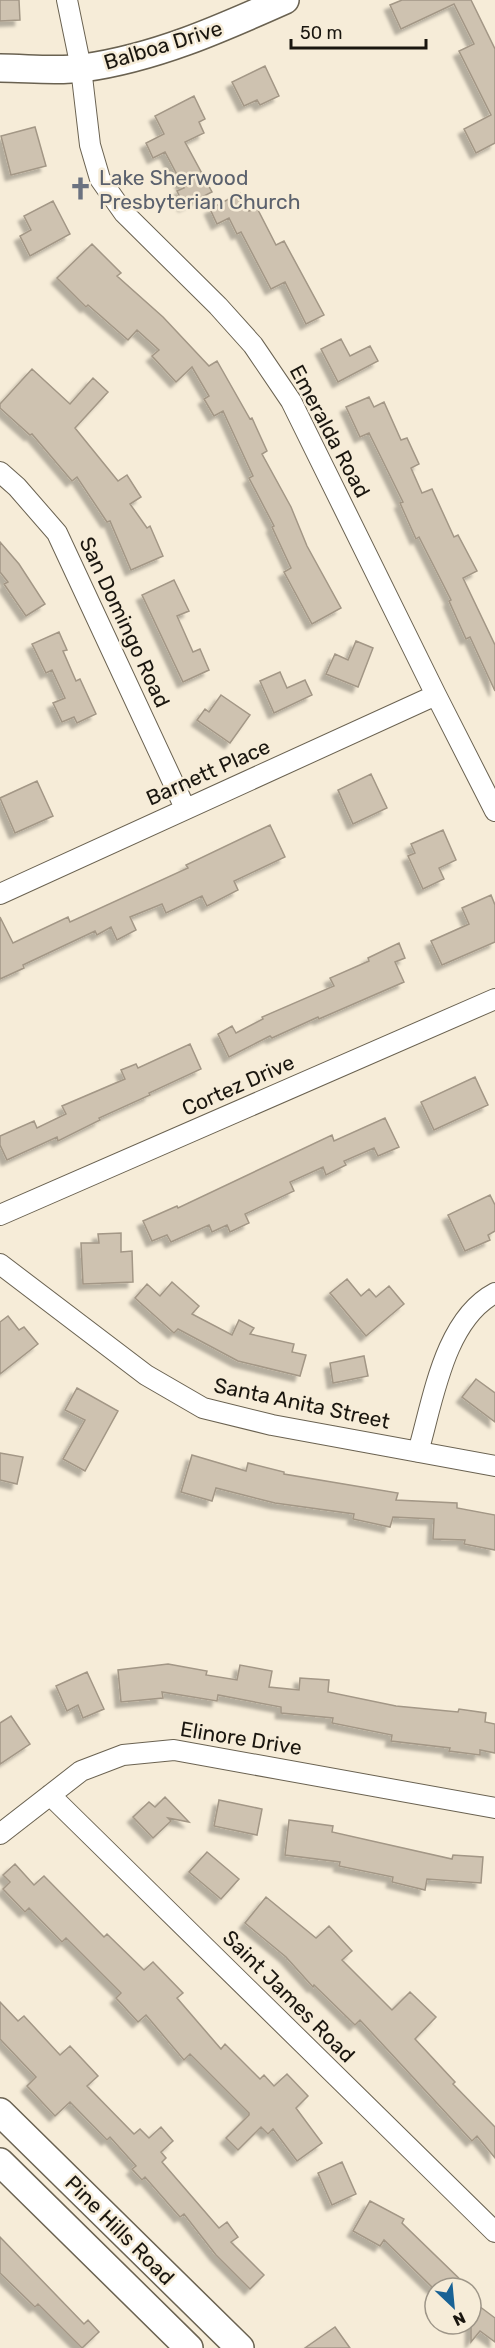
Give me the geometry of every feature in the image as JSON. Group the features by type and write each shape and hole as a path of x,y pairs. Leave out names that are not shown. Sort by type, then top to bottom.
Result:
{"main road":[{"name":"Balboa Drive","path":"0,68 81,68 130,59 201,37 285,0"},
{"name":"Pine Hills Road","path":"0,2112 240,2348"},
{"name":"Pine Hills Road","path":"0,2162 189,2348"}],"street":[{"name":"Emeralda Road","path":"67,0 81,68 90,145 100,179 124,213 218,306 253,345 291,401 435,695 495,811"},
{"name":"San Domingo Road","path":"0,472 17,487 57,533 185,808"},
{"name":"Barnett Place","path":"0,894 435,695"},
{"name":"Cortez Drive","path":"0,1215 495,999"},
{"name":"Santa Anita Street","path":"0,1264 146,1375 203,1408 272,1425 495,1466"},
{"path":"418,1452 447,1349 461,1325 486,1298 495,1293"},
{"name":"Elinore Drive","path":"0,1834 81,1771 123,1755 174,1750 495,1808"},
{"name":"Saint James Road","path":"50,1795 495,2232"}],"building":[{"path":"0,0 19,0 20,20 0,21"},
{"path":"402,0 471,0 495,49 495,143 476,153 464,129 491,115 459,51 474,44 454,4 401,29 390,5"},
{"path":"265,66 279,96 260,105 257,100 244,106 232,82"},
{"path":"194,96 205,119 199,122 204,133 185,142 212,192 184,206 177,191 184,188 165,152 153,158 146,143 164,134 155,116"},
{"path":"35,127 46,166 11,175 1,136"},
{"path":"240,193 249,211 257,208 276,245 284,241 324,315 306,324 285,282 271,289 241,232 237,234 229,218 217,224 210,209"},
{"path":"53,201 70,234 30,256 20,236 31,230 24,216"},
{"path":"92,244 121,273 117,276 163,317 209,366 217,361 250,419 252,418 267,451 262,454 291,507 307,546 341,608 312,624 284,572 291,568 272,527 274,526 249,478 253,476 223,411 214,416 204,399 209,396 192,367 176,382 152,356 159,350 137,330 128,340 88,305 86,307 57,278"},
{"path":"341,339 350,356 370,346 378,361 338,382 321,349"},
{"path":"32,369 70,404 93,378 108,392 75,428 118,481 127,475 141,497 130,504 147,528 150,526 163,556 131,570 110,521 107,522 77,477 72,481 32,434 30,435 0,408 0,404"},
{"path":"369,397 374,407 384,402 401,440 407,438 419,464 411,468 422,493 432,489 454,537 458,535 477,571 463,578 495,645 495,691 470,637 466,639 449,601 451,600 419,537 416,539 400,503 403,502 369,433 360,437 346,407"},
{"path":"0,542 19,564 45,604 26,616 4,584 8,582 0,572"},
{"path":"174,580 189,611 177,616 193,652 200,649 209,670 183,682 142,595"},
{"path":"59,632 67,650 63,651 76,681 80,679 96,714 77,723 74,717 62,722 53,703 65,698 52,670 46,673 32,644"},
{"path":"356,641 373,648 358,687 326,674 335,654 348,660"},
{"path":"280,672 287,688 305,680 312,695 274,713 260,681"},
{"path":"221,695 250,715 230,743 197,720 205,709 209,712"},
{"path":"371,774 387,808 353,824 338,790"},
{"path":"37,781 53,816 15,833 0,798"},
{"path":"270,825 285,857 234,881 238,890 207,906 202,896 166,913 162,904 130,917 136,930 117,940 111,927 97,935 95,931 23,965 24,968 0,979 0,917 13,943 68,917 70,922 188,868 186,865"},
{"path":"443,830 456,860 439,868 444,879 423,889 408,856 415,853 411,844"},
{"path":"491,895 495,905 495,942 442,965 431,941 469,924 462,908"},
{"path":"399,943 405,958 395,962 404,982 272,1038 270,1036 229,1057 218,1034 232,1026 236,1033 263,1019 262,1017 334,986 330,978 369,961 368,958"},
{"path":"190,1044 201,1069 99,1118 100,1120 58,1141 57,1137 7,1160 0,1145 0,1136 34,1121 37,1128 66,1114 62,1106 125,1079 121,1070 136,1064 138,1068"},
{"path":"475,1077 488,1105 434,1130 421,1102"},
{"path":"385,1118 399,1147 378,1156 374,1148 344,1161 346,1165 326,1175 323,1167 290,1182 294,1191 245,1214 249,1223 230,1232 227,1225 212,1232 209,1225 171,1242 167,1235 152,1241 143,1221 177,1206 178,1208 332,1135 334,1141"},
{"path":"490,1195 495,1205 495,1231 488,1235 490,1240 465,1251 448,1215"},
{"path":"121,1233 121,1252 132,1251 133,1282 83,1284 81,1243 99,1243 98,1234"},
{"path":"347,1279 361,1296 369,1289 376,1297 389,1286 404,1304 366,1336 330,1293"},
{"path":"172,1282 199,1306 192,1314 232,1335 239,1320 254,1328 250,1334 294,1344 292,1352 306,1355 300,1376 238,1361 178,1329 174,1333 135,1298 147,1284 160,1296"},
{"path":"8,1316 19,1330 24,1327 38,1344 0,1374 0,1322"},
{"path":"364,1356 368,1376 333,1383 330,1363"},
{"path":"476,1379 495,1393 495,1422 462,1397"},
{"path":"77,1388 118,1411 85,1471 63,1459 85,1420 65,1410"},
{"path":"0,1453 23,1457 17,1484 0,1480"},
{"path":"192,1455 246,1471 248,1463 284,1472 284,1474 398,1493 396,1500 457,1503 457,1508 495,1515 495,1550 464,1544 465,1540 433,1539 434,1519 393,1517 390,1527 353,1519 354,1514 275,1503 216,1488 212,1501 181,1492"},
{"path":"168,1664 207,1671 206,1675 237,1680 240,1665 272,1671 269,1687 299,1690 300,1678 329,1680 328,1692 396,1706 458,1712 459,1709 486,1713 485,1722 495,1724 495,1753 480,1750 480,1755 449,1751 450,1748 391,1741 392,1735 332,1723 333,1718 281,1713 281,1707 218,1695 217,1701 162,1692 163,1698 121,1702 118,1670"},
{"path":"87,1672 104,1709 83,1718 78,1705 67,1711 56,1686"},
{"path":"11,1716 30,1744 0,1764 0,1723"},
{"path":"165,1797 189,1822 168,1818 171,1821 153,1838 133,1817 149,1802 155,1807"},
{"path":"219,1800 262,1809 257,1835 214,1826"},
{"path":"289,1820 333,1826 332,1832 452,1859 453,1855 483,1857 481,1883 427,1879 425,1890 392,1882 393,1877 339,1866 340,1862 285,1855"},
{"path":"207,1852 239,1879 221,1899 189,1872"},
{"path":"15,1864 34,1885 44,1876 104,1937 107,1934 144,1970 153,1962 183,1993 177,1998 221,2049 225,2044 260,2079 264,2075 274,2086 287,2074 308,2096 296,2108 322,2143 297,2161 273,2129 268,2134 261,2127 238,2150 226,2138 249,2113 190,2054 184,2060 146,2015 138,2022 116,1998 121,1993 66,1938 62,1942 29,1908 25,1912 3,1889 10,1882 3,1875"},
{"path":"266,1897 316,1938 329,1926 352,1951 342,1960 392,2010 410,1992 436,2017 415,2039 455,2082 453,2084 495,2127 495,2158 477,2136 472,2141 360,2020 355,2025 314,1985 313,1987 286,1957 245,1923"},
{"path":"0,2002 18,2021 24,2016 60,2055 70,2046 98,2076 87,2086 134,2134 140,2129 149,2138 161,2127 173,2141 161,2152 166,2158 162,2162 219,2228 227,2222 238,2237 231,2242 264,2275 250,2289 216,2255 184,2214 180,2217 145,2177 142,2180 132,2169 136,2166 110,2137 107,2140 70,2102 55,2116 27,2086 36,2077 0,2039"},
{"path":"342,2162 356,2194 332,2205 318,2173"},
{"path":"370,2201 404,2219 402,2223 457,2276 423,2276 423,2278 384,2240 380,2246 353,2231"},
{"path":"0,2237 84,2324 88,2320 99,2332 82,2348 38,2304 35,2307 0,2273"},
{"path":"483,2309 495,2318 495,2342 483,2333"},
{"path":"335,2327 350,2348 305,2348"}],"place":[{"name":"Lake Sherwood Presbyterian Church","path":"81,189"}]}
